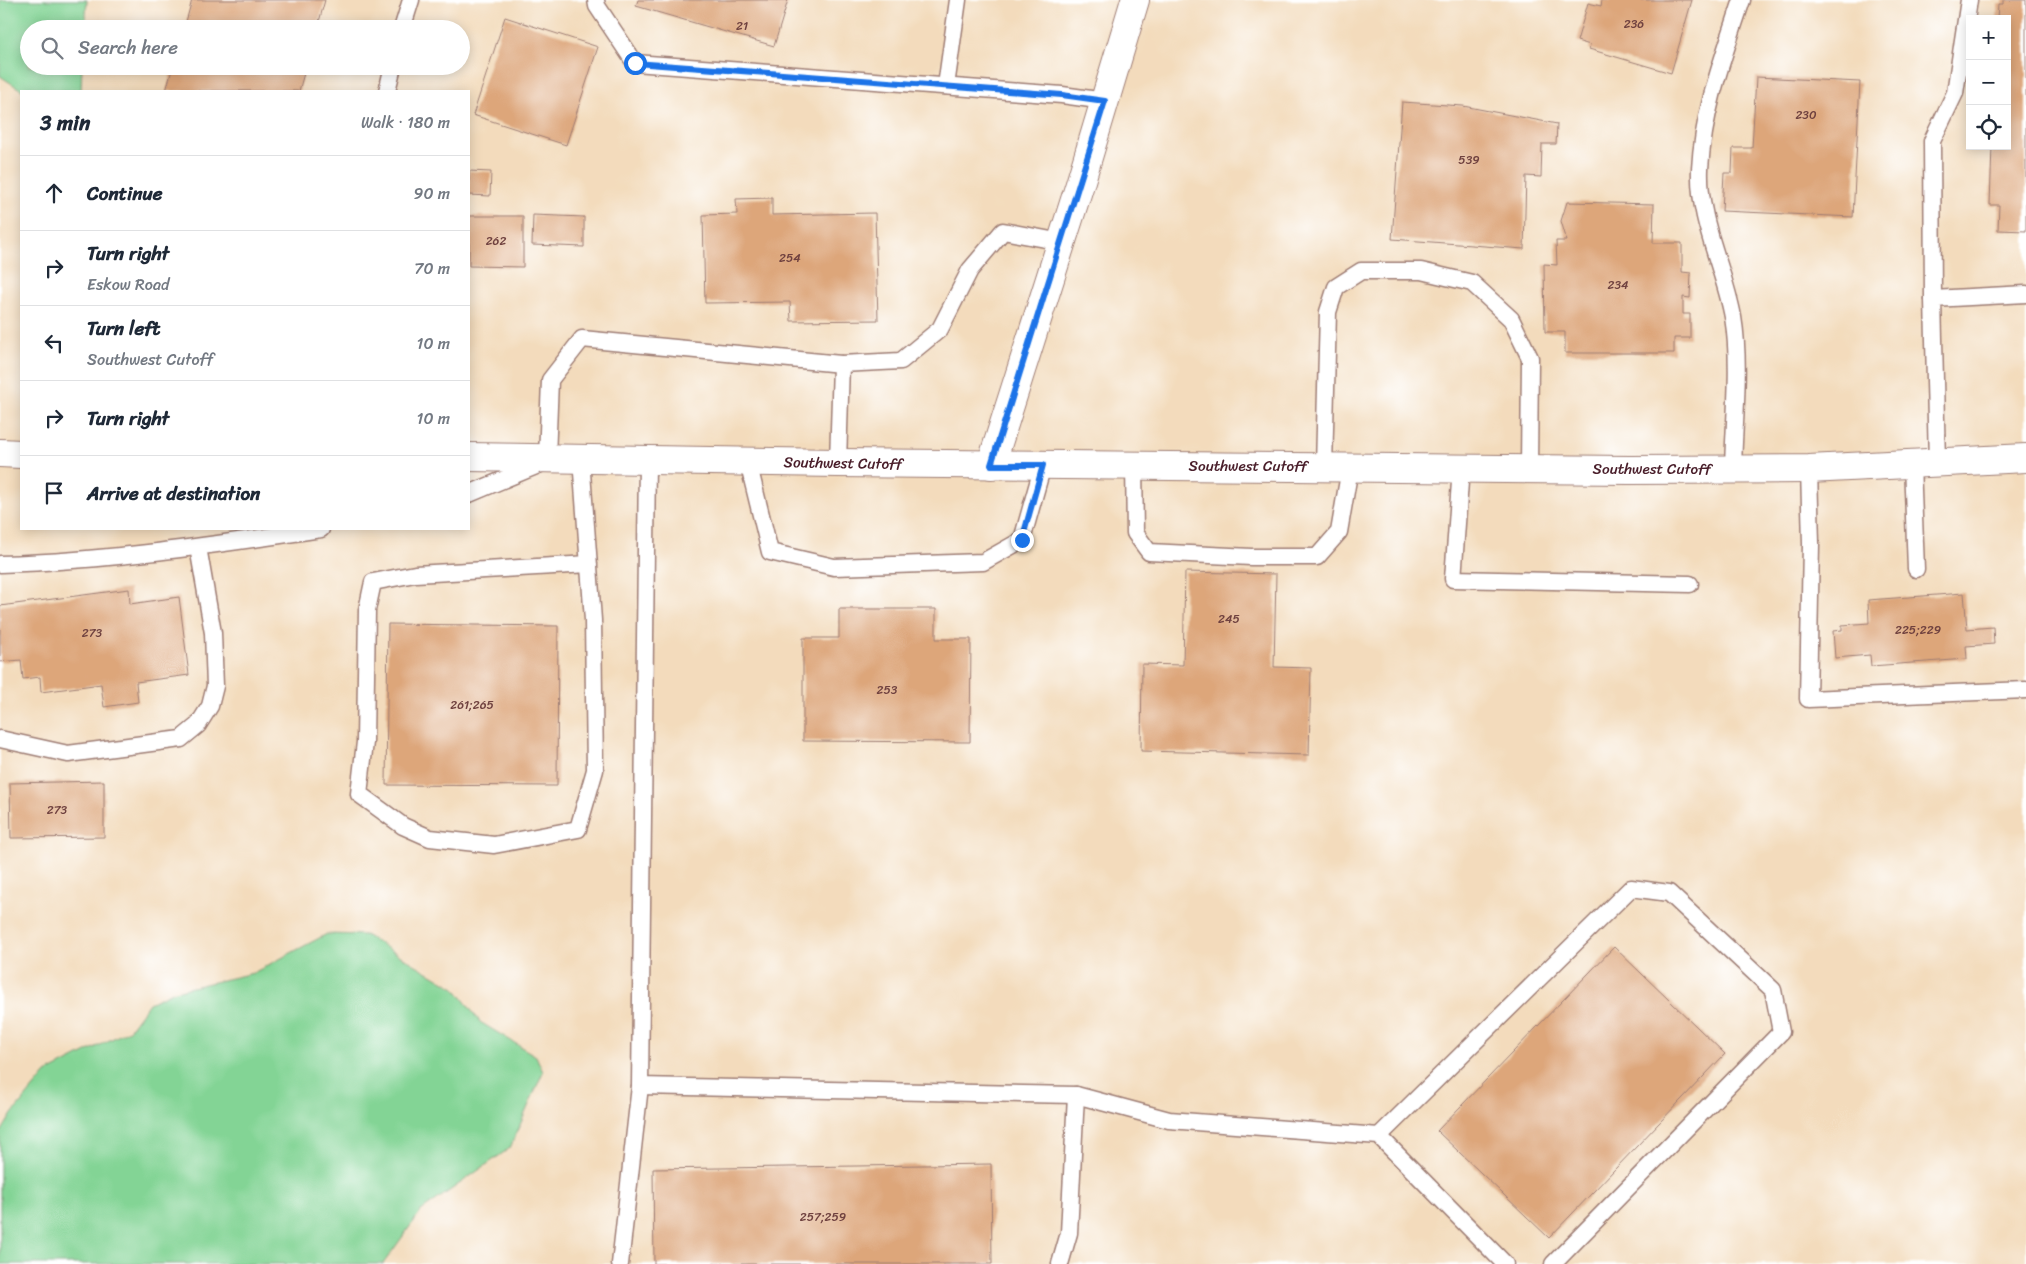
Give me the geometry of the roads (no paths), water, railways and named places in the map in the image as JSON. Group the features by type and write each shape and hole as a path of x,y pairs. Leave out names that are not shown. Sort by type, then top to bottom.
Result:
{"main road":[{"path":"991,465 1136,0"},
{"path":"0,453 20,454"},
{"name":"Southwest Cutoff","path":"470,456 991,465 1529,469 1809,469 2026,458"}],"lane":[{"path":"404,20 410,0"},
{"path":"596,0 597,6 635,63 1062,95 1105,101"},
{"path":"946,86 958,0"},
{"path":"1733,469 1736,361 1733,317 1702,209 1700,169 1711,95 1742,0"},
{"path":"1916,569 1933,299 1932,141 1955,93 1969,0"},
{"path":"387,90 391,75"},
{"path":"589,564 415,574 373,582 367,610 365,742 360,794 402,826 430,838 494,845 578,829 595,770 593,620 589,564 561,458 550,380 582,339 841,364 901,361 940,329 970,270 1003,231 1062,242"},
{"path":"1134,465 1135,533 1149,552 1251,557 1317,557 1338,532 1337,467 1328,312 1336,287 1361,271 1421,271 1472,283 1511,319 1530,358 1529,469"},
{"path":"1933,299 2026,294"},
{"path":"838,463 841,364"},
{"path":"470,494 561,458"},
{"path":"620,1264 640,1086 647,460"},
{"path":"748,462 770,552 834,567 983,562 1022,540 1043,465"},
{"path":"1461,468 1453,579 1690,584"},
{"path":"1809,469 1811,544 1808,699 2026,690"},
{"path":"0,564 108,558 314,530"},
{"path":"0,740 68,754 181,739 198,725 210,706 215,686 213,633 198,547"},
{"path":"1379,1136 1631,888 1669,893 1773,990 1781,1032 1553,1264"},
{"path":"640,1086 1076,1095 1169,1120 1379,1136 1505,1264"},
{"path":"1060,1264 1069,1233 1076,1095"}]}
